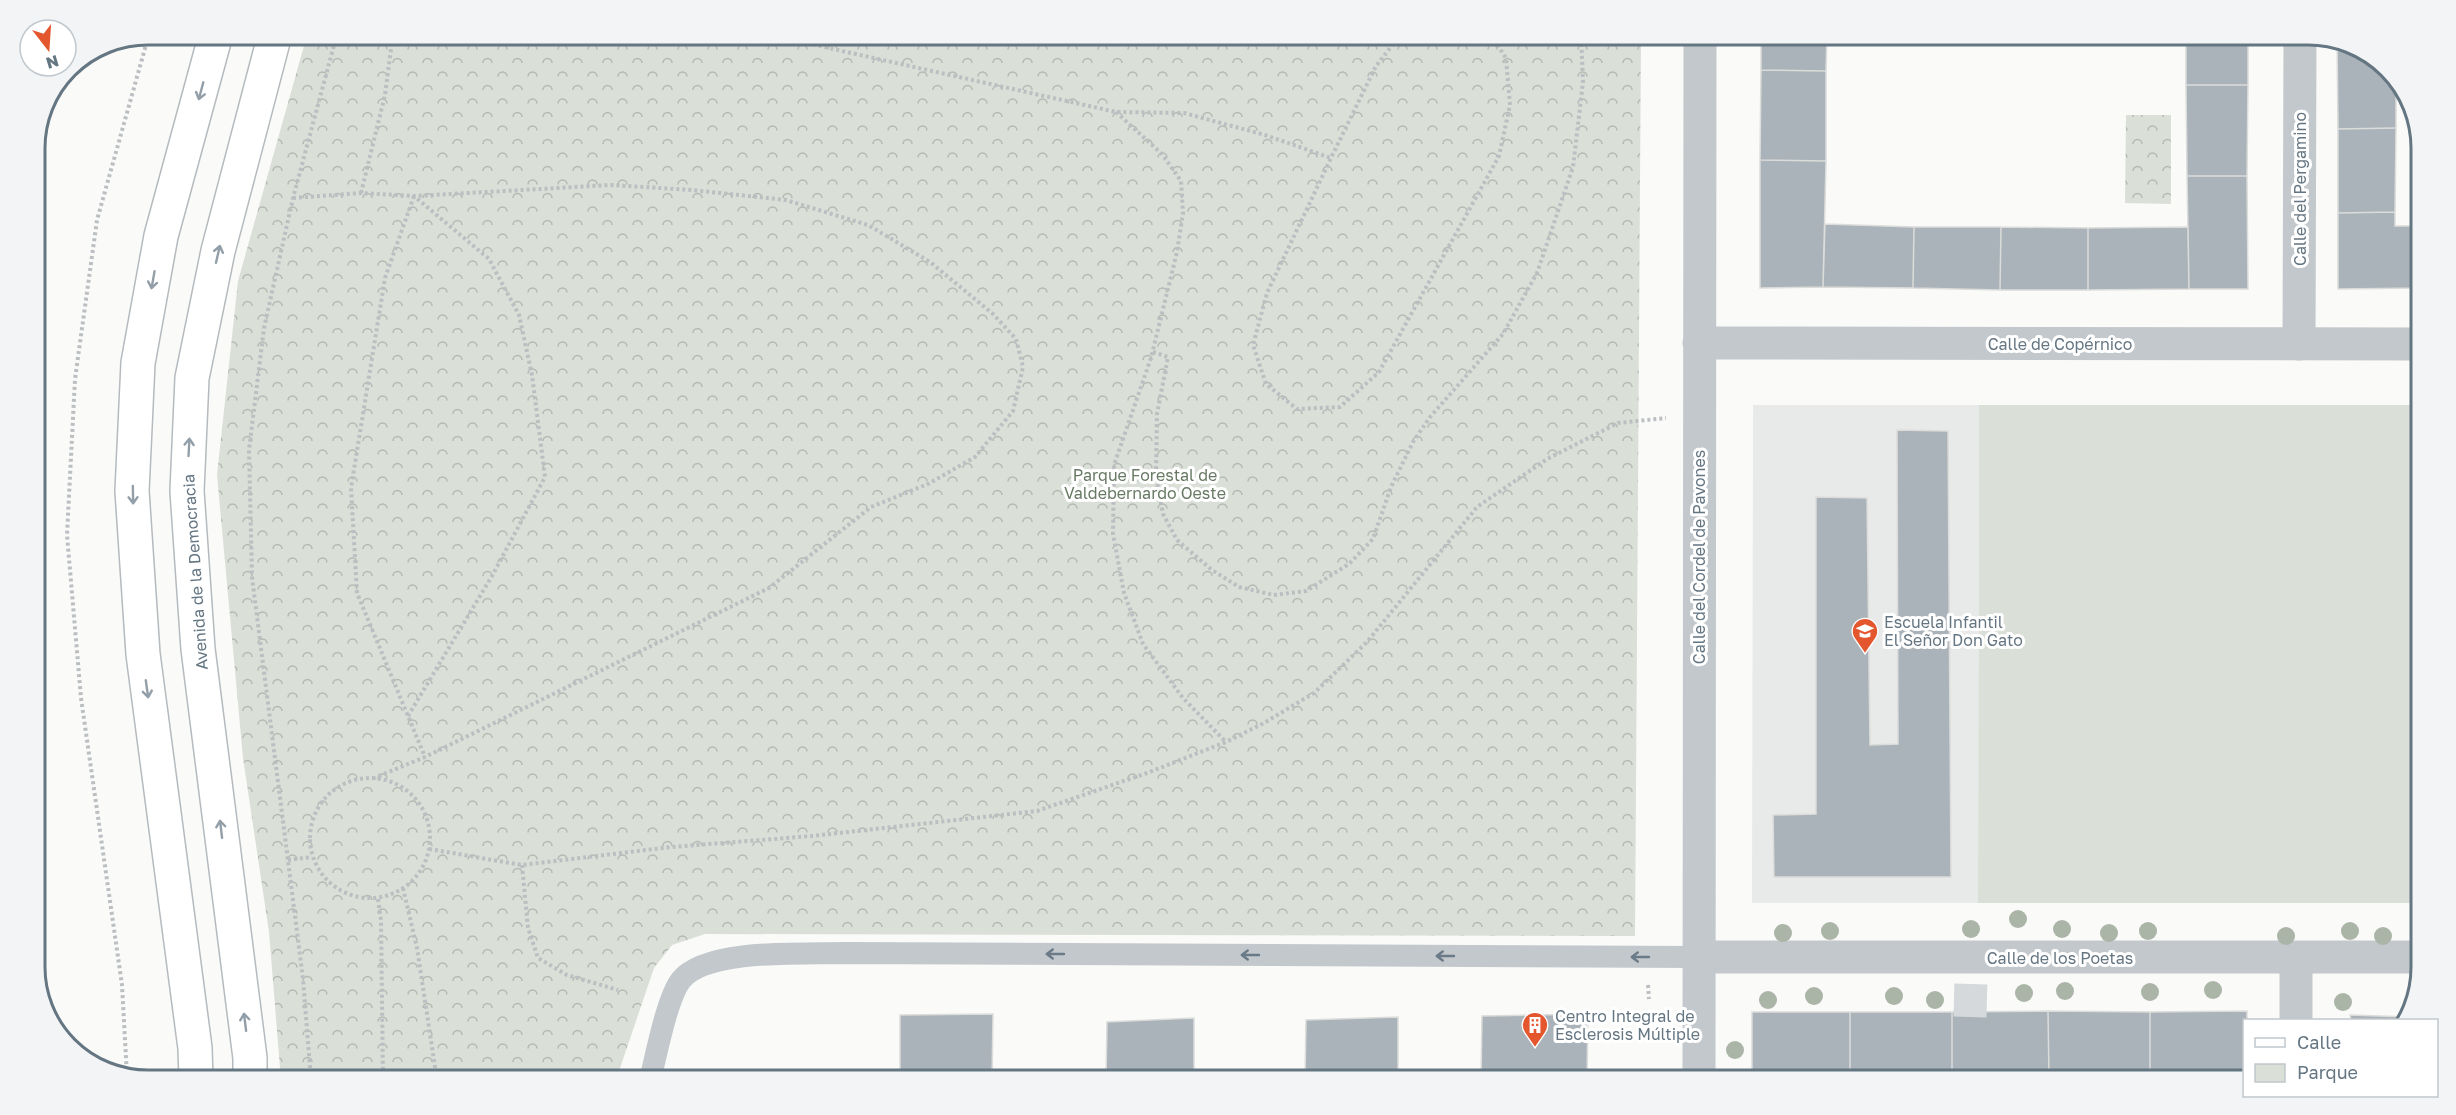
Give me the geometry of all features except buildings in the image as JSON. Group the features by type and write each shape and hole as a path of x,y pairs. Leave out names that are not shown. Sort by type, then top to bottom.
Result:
{"main road":[{"path":"196,1070 195,1048 142,654 132,491 138,363 142,340 161,236 213,45"},
{"name":"Avenida de la Democracia","path":"250,1070 198,649 187,491 192,378 218,251 271,45"}],"street":[{"name":"Calle del Cordel de Pavones","path":"1699,1070 1700,45"},
{"name":"Calle del Pergamino","path":"2299,344 2300,45"},
{"name":"Calle de Copérnico","path":"1700,343 2411,344"},
{"name":"Calle de los Poetas","path":"1698,957 1970,968 2296,958 2411,957"},
{"path":"2296,958 2296,1019"}],"lane":[{"path":"653,1070 668,1011 681,979 705,962 737,956 845,953 1698,957"}],"path":[{"path":"127,1068 122,985 81,698 67,535 75,379 97,220 146,45"},
{"path":"310,1070 303,979 252,577 249,450 264,328 293,198 334,45"},
{"path":"361,193 385,95 392,45"},
{"path":"815,45 1116,112 1184,113 1265,135 1331,158"},
{"path":"1392,45 1376,66 1267,293 1253,345 1266,384 1297,409 1340,407 1379,372 1499,156 1510,105 1506,58 1497,45"},
{"path":"1153,352 1168,357 1157,414 1156,477 1163,514 1177,540 1212,570 1239,587 1274,595 1306,591 1349,564 1373,539 1391,487 1413,442 1430,417 1503,334 1537,273 1573,167 1583,81 1581,45"},
{"path":"1116,112 1162,154 1181,181 1183,213 1177,252 1153,352 1114,465 1113,534 1124,593 1143,644 1183,698 1226,742"},
{"path":"293,198 361,193 414,196 610,185 692,190 786,200 868,225 930,262 993,314 1016,339 1023,367 1013,411 975,457 928,484 871,507 769,588 425,757 374,778 355,780 337,788 322,801 313,818 309,838 312,857 321,873 334,887 350,895 378,899 403,888 415,878 424,865 429,849 429,829 423,810 411,794 394,783 374,778"},
{"path":"408,716 492,576 544,477 532,375 519,315 489,259 414,196"},
{"path":"414,196 385,278 351,488 357,593 425,757"},
{"path":"429,849 522,865 671,847 812,836 1037,811 1226,742 1264,723 1314,693 1367,642 1477,507 1547,459 1618,423 1699,414"},
{"path":"288,860 312,857"},
{"path":"522,865 528,928 538,958 567,975 618,990"},
{"path":"403,888 417,948 435,1070"},
{"path":"378,899 381,920 383,1070"},
{"path":"1648,983 1649,999"}],"shaded area":[{"name":"Escuela Infantil El Señor Don Gato","path":"1753,405 1979,405 1978,903 1752,903"}],"green space":[{"name":"Parque Forestal de Valdebernardo Oeste","path":"304,45 1641,45 1635,936 705,934 672,945 654,968 619,1070 280,1070 269,932 243,758 217,475 238,281"},
{"path":"2126,115 2171,115 2171,204 2125,203"},
{"path":"1979,405 2411,405 2411,903 1978,903"}],"tunnel":[{"path":"1970,1017 1971,977"}],"place":[{"name":"Escuela Infantil El Señor Don Gato","path":"1865,654"},
{"name":"Centro Integral de Esclerosis Múltiple","path":"1535,1048"}]}
